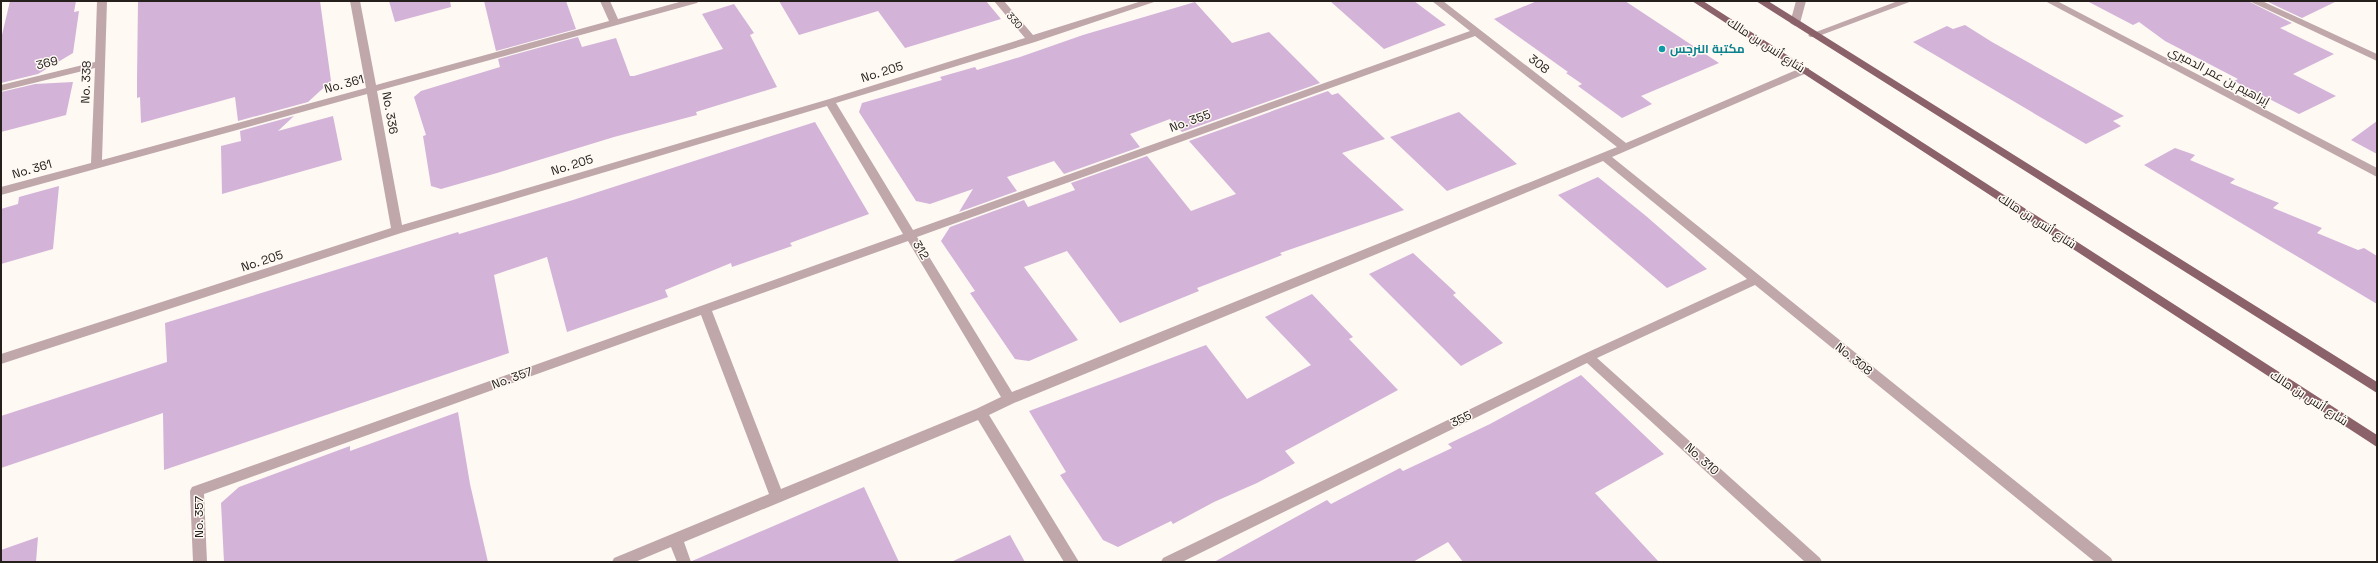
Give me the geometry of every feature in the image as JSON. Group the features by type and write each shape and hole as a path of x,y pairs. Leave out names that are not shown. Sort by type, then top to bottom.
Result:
{"main road":[{"name":"شارع أنس بن مالك","path":"1698,1 2377,442"},
{"path":"1761,1 2377,388"}],"street":[{"name":"No. 338","path":"96,164 102,1"},
{"name":"No. 336","path":"355,1 398,230"},
{"path":"605,1 615,23"},
{"name":"No. 361","path":"1,191 694,1"},
{"name":"330","path":"999,1 1032,40"},
{"name":"No. 205","path":"1,359 398,230 830,102 1032,40 1152,1"},
{"name":"308","path":"1437,1 1625,148"},
{"path":"1795,23 1801,1"},
{"path":"1813,35 1906,1"},
{"name":"إبراهيم بن عمر الدميري","path":"2050,1 2377,173"},
{"path":"2254,1 2377,58"},
{"name":"No. 355","path":"705,309 911,233 1477,32"},
{"name":"369","path":"1,88 100,64"},
{"path":"620,562 981,413 1009,399 1625,148 1805,70"},
{"name":"312","path":"830,102 911,233 1009,399"},
{"name":"No. 308","path":"1603,156 2106,562"},
{"name":"355","path":"1168,562 1588,357 1756,280"},
{"path":"705,309 778,497"},
{"name":"No. 357","path":"200,562 197,491 705,309"},
{"name":"No. 310","path":"1588,357 1812,561"},
{"path":"981,413 1072,562"},
{"path":"676,539 684,562"}],"building":[{"path":"10,1 76,1 74,12 79,11 73,53 38,74 1,83 1,39"},
{"path":"138,1 320,1 331,81 308,102 238,121 235,97 141,123 140,97 137,98"},
{"path":"389,1 450,1 451,7 395,22"},
{"path":"484,1 566,1 576,29 496,51"},
{"path":"779,1 986,1 1001,19 905,48 878,11 799,35"},
{"path":"1330,1 1414,1 1446,25 1384,49"},
{"path":"1537,1 1625,1 1719,63 1641,96 1652,104 1622,118 1578,86 1582,84 1566,73 1568,72 1494,19"},
{"path":"2087,1 2248,1 2292,23 2280,28 2334,54 2293,74 2336,96 2299,114 2234,81 2238,79 2165,41 2139,22 2133,25"},
{"path":"2266,1 2337,1 2302,18"},
{"path":"1195,2 1232,43 1269,32 1320,83 1182,132 1170,119 1130,134 1140,147 1064,174 1054,161 1007,177 1017,191 959,212 973,189 930,204 916,201 859,112 862,103 942,80 940,77 975,67 977,70 1083,35"},
{"path":"734,4 754,33 750,35 777,87 696,112 697,115 614,137 497,173 441,189 431,186 423,136 426,135 414,97 421,91 500,67 498,59 578,37 582,47 616,38 630,76 634,76 723,49 702,14"},
{"path":"1965,25 1992,42 2124,116 2113,121 2121,126 2086,144 1913,42 1947,26 1953,29"},
{"path":"73,82 66,115 1,132 1,92 35,84"},
{"path":"1328,91 1332,95 1338,93 1385,139 1342,153 1404,210 1280,253 1282,255 1197,288 1199,291 1120,323 1067,251 1024,267 1078,340 1029,361 1015,359 970,293 975,291 941,241 950,227 1024,200 1028,207 1075,190 1071,183 1147,156 1191,211 1236,194 1189,141"},
{"path":"1459,112 1517,164 1447,191 1390,137"},
{"path":"294,116 278,131 333,116 342,160 222,194 221,146 241,141 240,131"},
{"path":"2377,121 2377,154 2351,140"},
{"path":"815,122 869,214 790,243 792,246 732,267 731,263 665,290 668,297 567,332 547,257 494,275 509,353 164,470 163,413 1,468 1,416 167,362 165,323 458,232 459,234 573,200"},
{"path":"2175,148 2195,155 2190,160 2235,179 2230,183 2279,203 2273,208 2322,228 2317,233 2358,250 2364,248 2377,256 2377,304 2144,165"},
{"path":"1598,177 1707,269 1667,288 1558,195"},
{"path":"59,186 53,249 1,264 1,209 18,204 19,197"},
{"path":"1413,253 1456,293 1453,295 1503,343 1461,366 1369,274"},
{"path":"1312,294 1353,337 1349,339 1398,390 1285,451 1295,463 1257,483 1214,502 1173,524 1171,521 1118,547 1103,540 1060,475 1066,472 1029,411 1206,345 1247,399 1311,365 1265,317"},
{"path":"1581,375 1664,454 1595,493 1659,562 1463,562 1448,542 1413,562 1214,562 1327,500 1331,504 1400,468 1403,471 1452,448 1448,444 1490,424"},
{"path":"458,412 470,484 488,562 224,562 221,503 239,487 350,446 350,451"},
{"path":"864,487 899,562 692,562 692,561"},
{"path":"1010,535 1025,562 951,562"},
{"path":"38,537 36,562 1,562 1,550"}],"place":[{"name":"مكتبة النرجس","path":"1662,49"}]}
